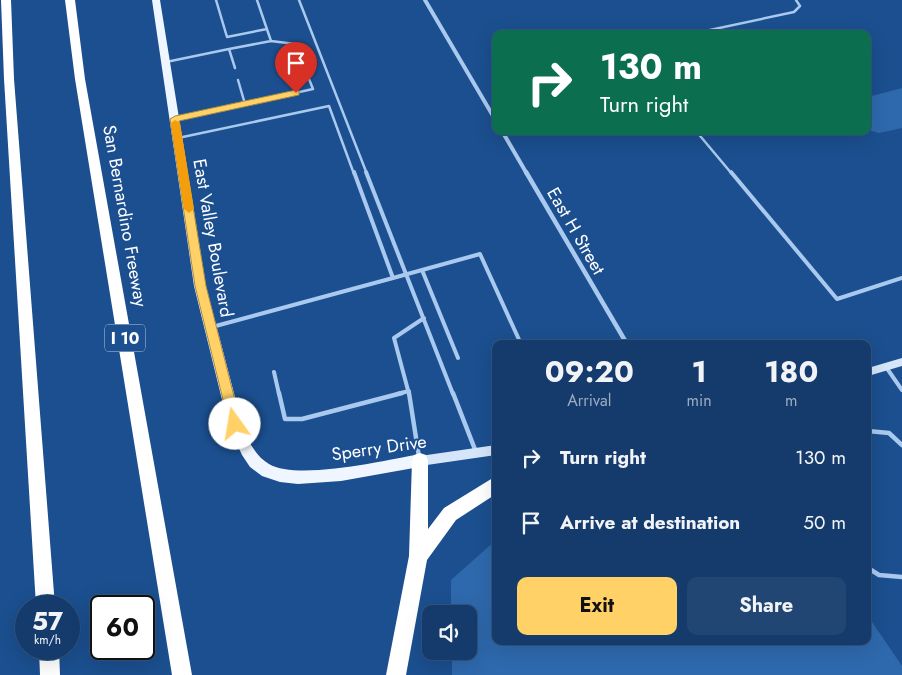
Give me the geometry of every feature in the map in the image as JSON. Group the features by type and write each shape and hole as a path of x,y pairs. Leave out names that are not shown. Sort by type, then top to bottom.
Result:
{"highway":[{"path":"6,0 9,78 45,595"},
{"name":"San Bernardino Freeway","path":"70,0 80,79 182,675"},
{"path":"396,675 418,556 420,460"},
{"path":"418,556 450,514 492,487"},
{"path":"49,660 50,675"}],"main road":[{"name":"East Valley Boulevard","path":"156,0 200,286 235,424 242,444 253,460 267,471"},
{"name":"Sperry Drive","path":"267,471 287,476 309,476 420,460"}],"street":[{"path":"425,0 492,114"},
{"name":"East H Street","path":"504,135 625,340"},
{"path":"871,371 902,362"},
{"name":"Sperry Drive","path":"420,460 492,450"}],"lane":[{"path":"216,0 227,37 267,29"},
{"path":"257,0 271,41"},
{"path":"299,0 476,452"},
{"path":"710,30 794,12 800,6 796,0"},
{"path":"166,62 271,41 295,44 313,89 175,119"},
{"path":"230,49 235,68"},
{"path":"238,80 245,104"},
{"path":"178,138 340,104"},
{"path":"329,106 393,278"},
{"path":"699,135 837,299 902,278"},
{"path":"211,327 480,254 519,340"},
{"path":"422,270 458,358"},
{"path":"420,460 409,391 394,338 424,318"},
{"path":"886,366 902,390"},
{"path":"274,372 285,419 302,419 409,391"},
{"path":"871,432 889,433 902,445"},
{"path":"871,572 890,577 902,577"}],"shaded area":[{"path":"902,88 902,128 879,133 871,131 871,96"},
{"path":"492,544 492,645 871,645 871,620 902,666 902,675 452,675 452,660 477,660 477,605 451,605 451,580"}],"slow traffic":[{"path":"175,123 189,209"}],"route":[{"path":"235,424 200,286 175,119 296,93"}]}
